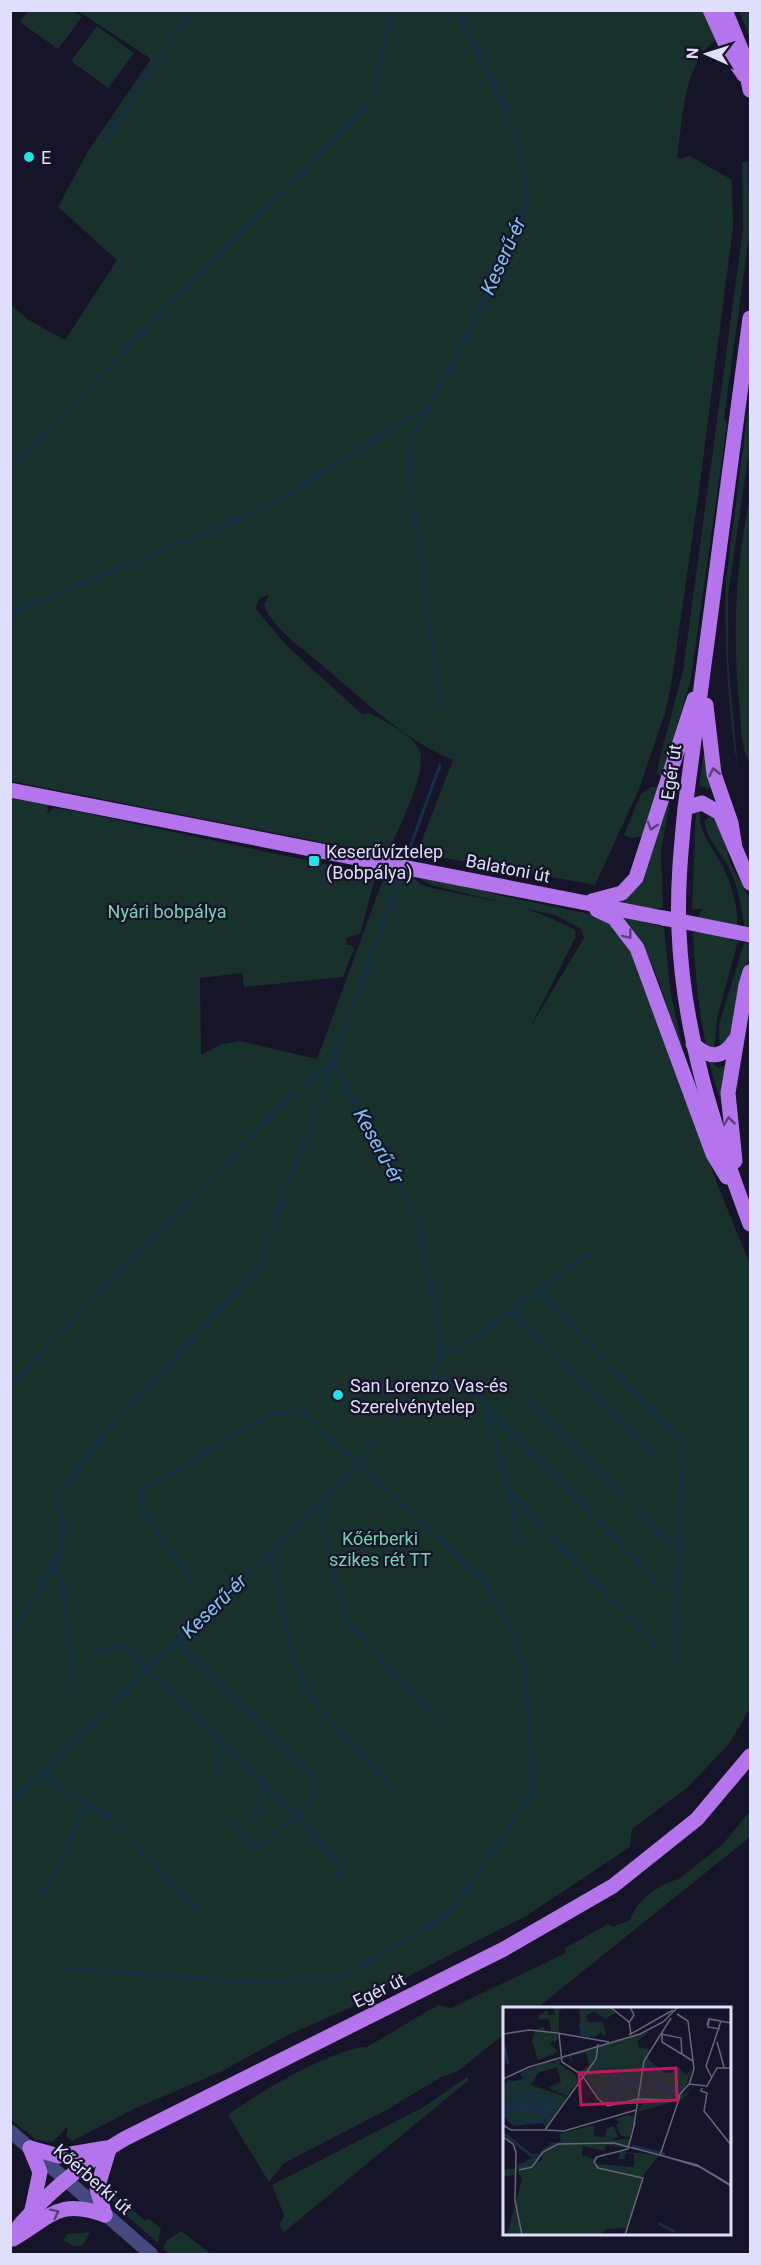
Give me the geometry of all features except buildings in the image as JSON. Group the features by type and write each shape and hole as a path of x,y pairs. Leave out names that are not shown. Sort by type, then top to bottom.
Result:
{"main road":[{"path":"710,10 731,56 749,85"},
{"path":"725,10 743,54 749,85"},
{"name":"Egér út","path":"750,318 714,578 679,872 682,978 693,1044 712,1115 750,1224"},
{"path":"704,671 710,753 735,848"},
{"path":"580,902 616,896 627,889 636,878 704,671"},
{"name":"Balatoni út","path":"10,790 750,935"},
{"path":"685,808 698,802 713,807 720,813 750,883"},
{"path":"580,902 614,918 634,941 713,1154 741,1200"},
{"path":"741,1200 728,1106 735,1040 750,972"},
{"path":"693,1044 702,1053 718,1056 727,1051 735,1040"},
{"name":"Egér út","path":"10,2239 32,2210 66,2180 110,2147 504,1949 613,1886 697,1819 750,1756"},
{"path":"30,2148 59,2156 110,2147"},
{"path":"105,2215 97,2189 100,2170 110,2147"},
{"path":"30,2148 40,2172 32,2210"},
{"path":"10,2239 56,2211 68,2207 81,2207 105,2215"}],"street":[{"name":"Kőérberki út","path":"10,2131 151,2254"}],"green space":[{"path":"28,11 73,11 82,17 58,49 20,22"},
{"path":"78,11 709,11 716,40 696,64 690,79 677,159 690,156 732,180 733,227 698,498 671,686 665,713 639,789 595,885 417,853 453,760 417,742 368,705 291,640 266,610 264,605 269,595 260,598 255,608 289,648 362,714 370,713 397,728 419,749 421,758 417,784 390,847 377,853 11,781 10,304 27,319 65,340 117,260 58,207 88,151 151,59"},
{"path":"739,11 750,11 750,38"},
{"path":"97,26 134,53 108,88 71,61"},
{"path":"742,162 748,162 750,229 724,418 727,423 691,678 662,779 657,773 658,765 683,671 743,229"},
{"path":"750,392 750,444 728,595 728,659 738,771 728,676 726,580"},
{"path":"750,496 750,762 743,745 741,732 736,658 736,604 741,550"},
{"path":"704,753 714,789 699,786"},
{"path":"651,787 658,787 643,836 632,838 624,835 641,794"},
{"name":"Kőérberki szikes rét TT","path":"10,790 50,798 47,814 54,808 80,812 376,875 360,934 346,938 347,945 351,945 354,949 343,977 244,987 242,973 200,978 201,1055 222,1044 240,1041 317,1059 388,866 415,871 414,878 420,884 428,887 512,905 431,885 419,878 474,887 498,895 590,914 610,925 631,949 720,1191 750,1264 750,1708 729,1744 688,1787 632,1829 630,1847 526,1916 354,2006 288,2035 220,2072 134,2109 72,2141 66,2136 68,2126 53,2142 36,2140 10,2119","holes":["518,907 555,915 581,929 584,938 530,1028 576,936 575,930 568,926"]},
{"path":"672,790 661,851 663,908 649,909 616,903"},
{"path":"696,810 700,810 703,833 722,865 731,887 737,925 697,917 703,909 692,909"},
{"path":"712,815 725,843 731,865 750,899 750,927 744,926 734,880 706,827 704,821"},
{"path":"623,917 664,927 670,989 682,1046 679,1046 664,995 651,962 634,931"},
{"path":"698,931 730,937 730,940 738,941 717,1018 714,1051 707,1050 696,978 693,934"},
{"path":"744,943 750,944 750,958 742,973 730,1042 720,1051 719,1025"},
{"path":"708,1059 713,1059 714,1065 719,1068 727,1064 722,1107"},
{"path":"750,1811 750,1837 538,2007 503,2007 503,2035 458,2071 441,2077 385,2111 284,2163 269,2182 228,2115 240,2106 316,2063 353,2049 367,2047 438,2005 451,2008 566,1953 565,1948 608,1924 613,1927 630,1920 638,1906 650,1894 679,1879 723,1844"},
{"path":"467,2077 469,2080 284,2232 279,2226 284,2215 272,2185 422,2108"},
{"path":"111,2188 122,2206 129,2206 144,2220 149,2219 161,2228 158,2243 114,2204 109,2190"},
{"path":"181,2231 211,2254 169,2254 163,2249 167,2240"},
{"path":"91,2232 82,2246 73,2246 63,2240 68,2234"}],"waterway":[{"path":"164,51 191,10"},
{"name":"Keserű-ér","path":"371,97 392,10"},
{"name":"Keserű-ér","path":"412,499 408,448 515,240 527,202 526,178 513,130 502,102 456,10"},
{"path":"103,146 160,57"},
{"name":"Keserű-ér","path":"288,187 367,106"},
{"name":"Keserű-ér","path":"171,303 282,192"},
{"name":"Keserű-ér","path":"10,468 166,308"},
{"path":"10,613 266,508 427,407"},
{"name":"Keserű-ér","path":"414,511 441,711"},
{"name":"Keserű-ér","path":"408,853 440,765"},
{"name":"Keserű-ér","path":"398,879 333,1063 415,1211 439,1330 438,1362 433,1375 401,1412"},
{"path":"58,1505 61,1492 102,1436 256,1270 333,1064"},
{"path":"306,1087 322,1069 331,1067"},
{"path":"10,1385 294,1092"},
{"path":"440,1347 454,1352 593,1251"},
{"path":"538,1291 683,1443 674,1666"},
{"path":"512,1310 653,1456"},
{"path":"433,1375 484,1399 507,1487 543,1528"},
{"path":"527,1398 627,1500"},
{"path":"487,1408 591,1513"},
{"path":"138,1493 267,1415 302,1410 336,1445 359,1463 483,1581 512,1633 525,1668 533,1792 451,1912 356,1969"},
{"name":"Keserű-ér","path":"393,1421 396,1417"},
{"name":"Keserű-ér","path":"365,1453 374,1439"},
{"name":"Keserű-ér","path":"112,1704 356,1468 363,1455"},
{"path":"508,1488 518,1542"},
{"path":"141,1492 141,1508 190,1580"},
{"path":"321,1502 328,1554 345,1619 437,1720"},
{"path":"635,1508 672,1545"},
{"path":"10,1638 54,1564 64,1537 61,1514"},
{"path":"598,1521 661,1587"},
{"path":"551,1537 658,1648"},
{"path":"269,1553 293,1659 307,1694 399,1796"},
{"path":"54,1565 62,1583 73,1690"},
{"path":"179,1640 182,1648 314,1777 313,1794 307,1806 257,1849 231,1820"},
{"path":"90,1654 123,1645 294,1814"},
{"name":"Keserű-ér","path":"10,1802 106,1710"},
{"path":"214,1777 223,1744"},
{"path":"42,1772 61,1788 113,1821 122,1830"},
{"path":"254,1820 264,1784"},
{"path":"42,1896 87,1803"},
{"path":"297,1818 337,1863 337,1879"},
{"path":"128,1836 200,1913"},
{"path":"61,1968 239,1981 336,1980 349,1973"}],"place":[{"name":"E","path":"29,157"},
{"name":"Keserűvíztelep (Bobpálya)","path":"314,861"},
{"name":"San Lorenzo Vas-és Szerelvénytelep","path":"338,1395"}],"park label":[{"name":"Nyári bobpálya","path":"167,911"}]}
